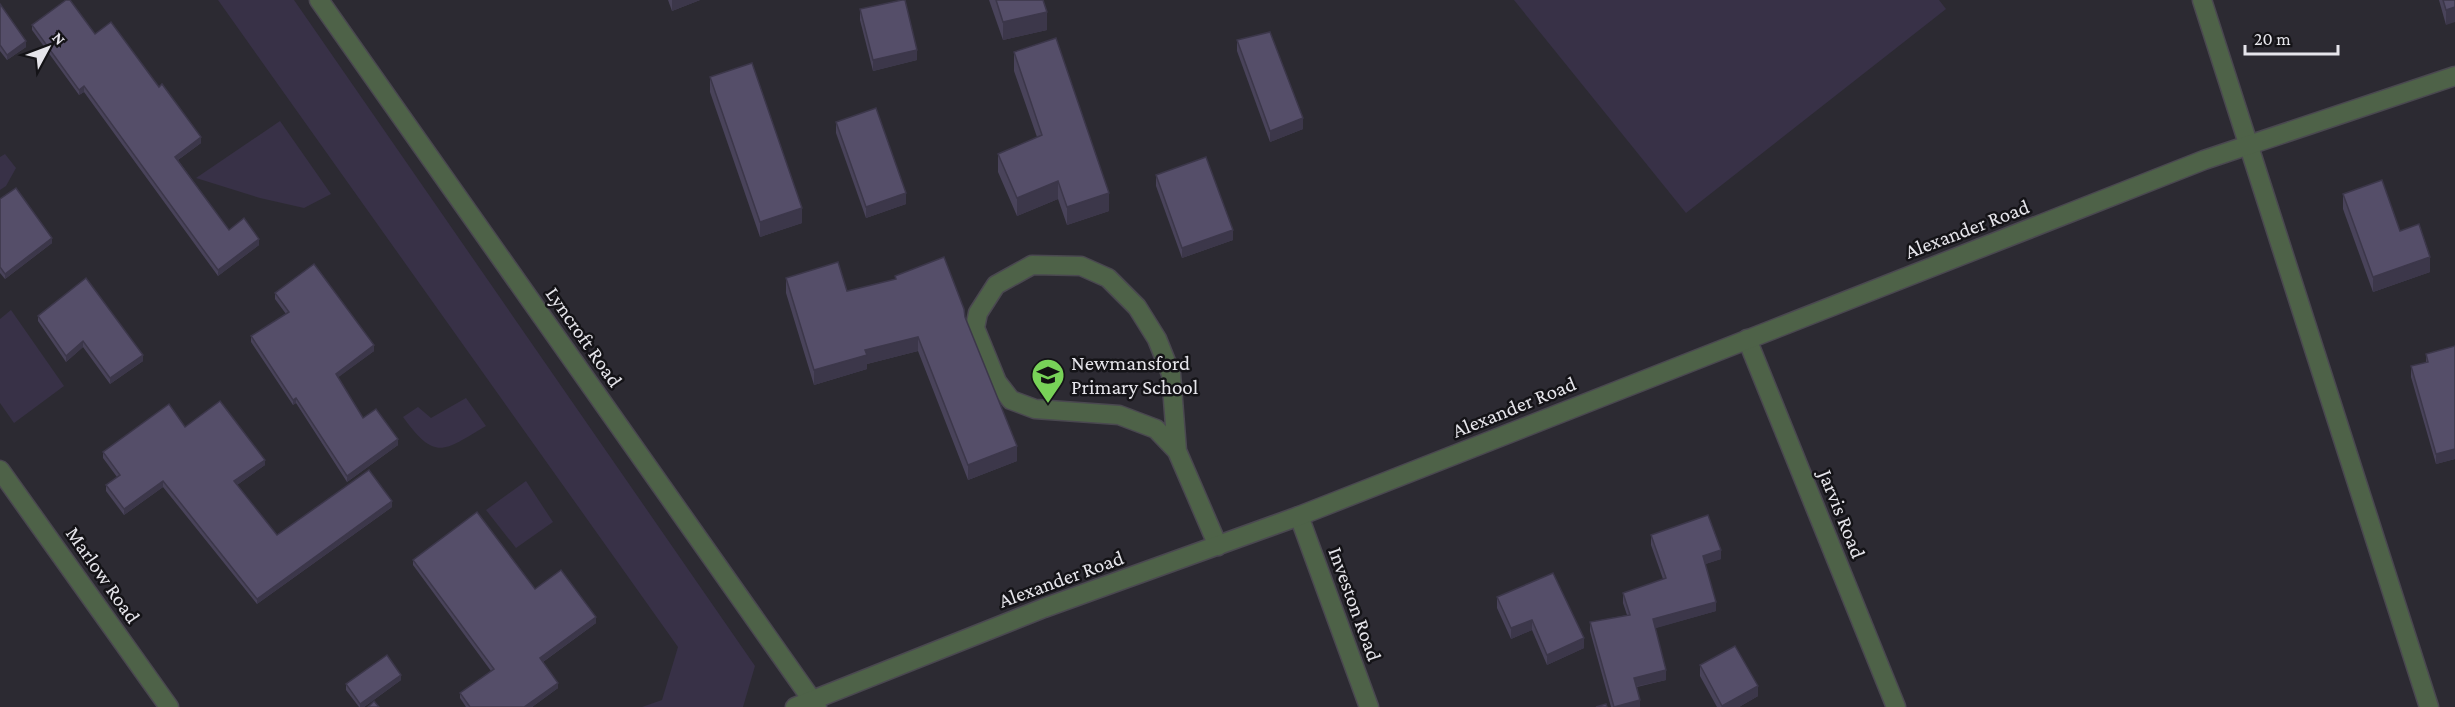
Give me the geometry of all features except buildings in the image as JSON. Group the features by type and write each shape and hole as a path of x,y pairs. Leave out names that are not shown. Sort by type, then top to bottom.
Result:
{"street":[{"name":"Lyncroft Road","path":"319,0 815,703"},
{"path":"2202,0 2429,707"},
{"name":"Alexander Road","path":"795,707 815,703 1044,608 1299,516 2248,143 2455,76"},
{"path":"1177,451 1156,429 1119,415 1035,409 1011,400 997,382 975,328 978,313 996,285 1032,265 1081,266 1108,278 1142,315 1157,339 1171,374 1177,451 1218,546"},
{"name":"Jarvis Road","path":"1747,339 1896,707"},
{"name":"Marlow Road","path":"0,471 169,707"},
{"name":"Investon Road","path":"1299,516 1368,707"}],"shaded area":[{"path":"218,0 294,0 755,666 743,707 642,707 662,700 678,647"},
{"path":"1514,0 1939,0 1946,9 1686,213"},
{"path":"280,121 331,194 304,208 260,198 196,178"},
{"path":"5,154 16,168 6,186 0,190 0,157"},
{"path":"11,310 64,386 14,423 0,403 0,319"},
{"path":"466,398 486,426 450,446 441,448 432,446 414,431 403,417 418,407 431,418"},
{"path":"526,481 553,522 516,548 486,510"}],"place":[{"name":"Newmansford Primary School","path":"1048,404"}]}
